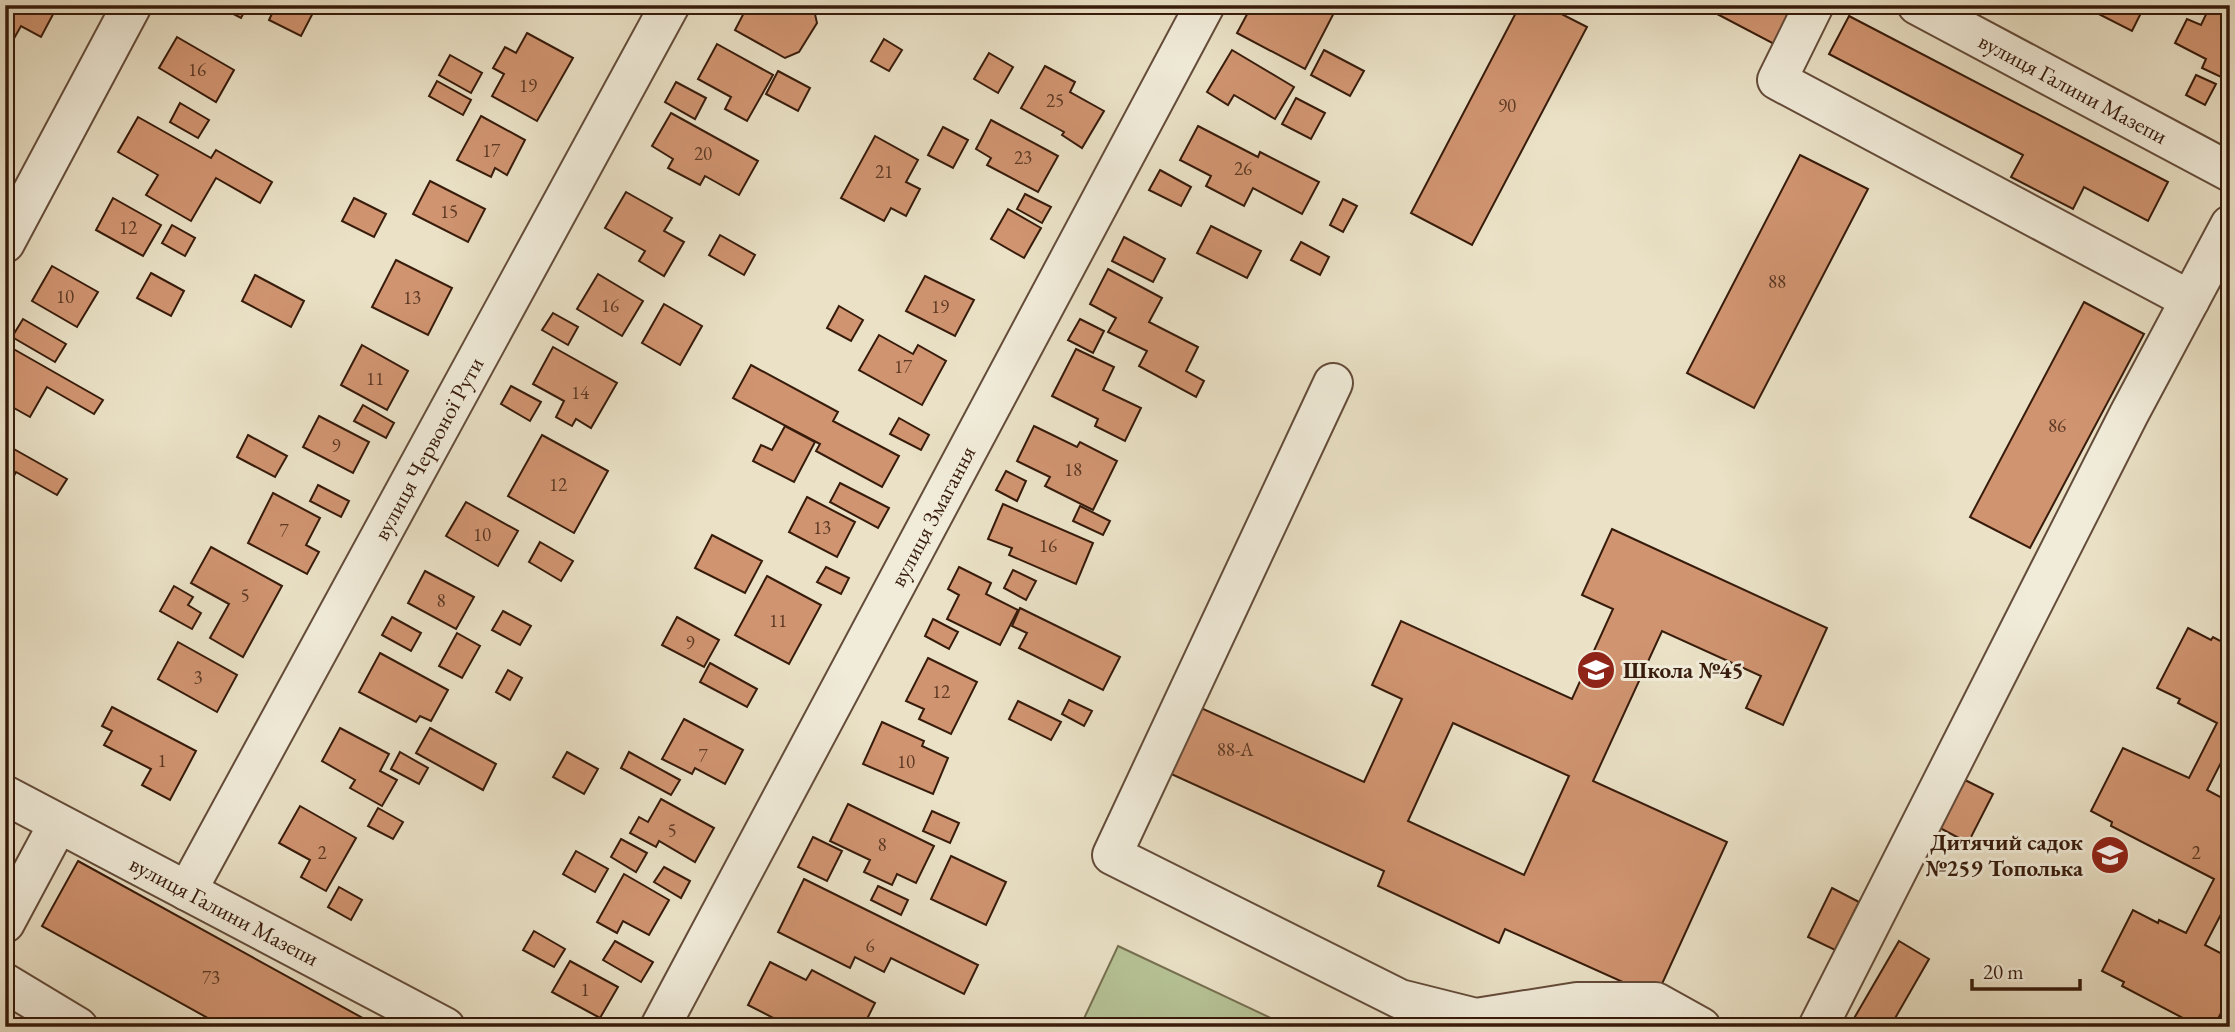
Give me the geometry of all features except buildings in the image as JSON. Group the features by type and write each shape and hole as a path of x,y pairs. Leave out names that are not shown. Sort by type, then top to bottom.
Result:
{"street":[{"path":"5,243 132,5"},
{"name":"вулиця Червоної Рути","path":"187,891 670,5"},
{"name":"вулиця Змагання","path":"660,1027 1205,5"},
{"path":"1814,5 1777,80 2190,300"},
{"name":"вулиця Галини Мазепи","path":"1917,5 2230,172"},
{"path":"1818,1027 2129,414 2230,225"},
{"path":"1333,383 1112,855 1400,999 1476,1018 1577,1002 1656,1002 1701,1027"},
{"name":"вулиця Галини Мазепи","path":"5,795 444,1027"},
{"path":"5,923 58,824"},
{"path":"5,983 78,1027"}],"green space":[{"path":"1118,946 1290,1027 1080,1027"}],"place":[{"name":"Школа №45","path":"1596,670"},
{"name":"Дитячий садок №259 Тополька","path":"2110,855"}]}
